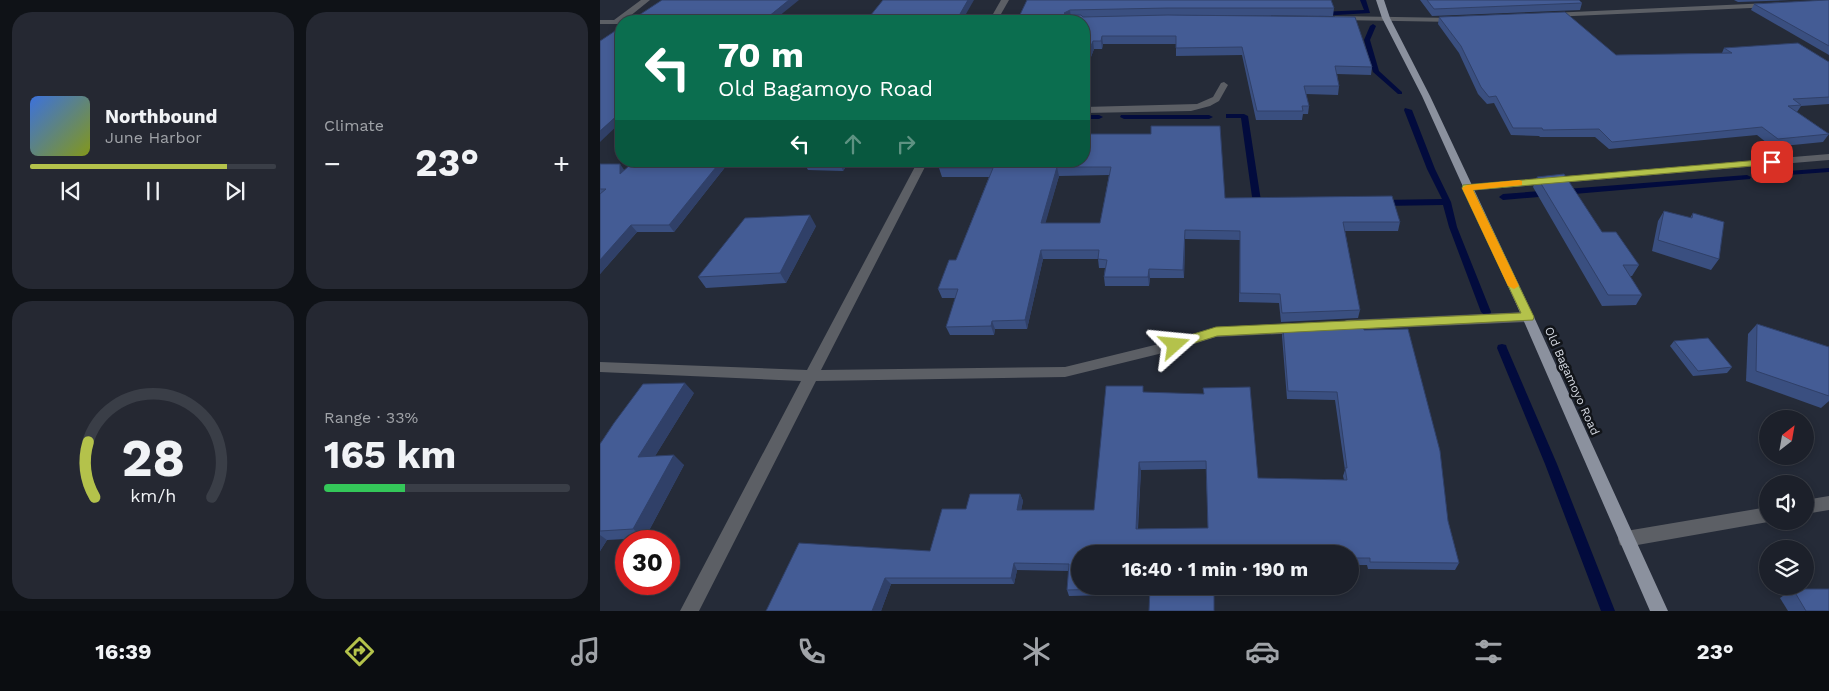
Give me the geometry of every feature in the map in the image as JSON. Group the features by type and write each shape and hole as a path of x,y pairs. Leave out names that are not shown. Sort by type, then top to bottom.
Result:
{"main road":[{"name":"Old Bagamoyo Road","path":"1380,0 1386,18 1426,96 1528,317 1658,611"}],"street":[{"path":"628,15 646,0"},
{"path":"996,15 1005,0"},
{"path":"1540,16 1782,4"},
{"path":"1333,18 1461,19"},
{"path":"600,22 615,22"},
{"path":"1090,110 1191,108 1205,105 1216,99 1223,92 1224,85"},
{"path":"1467,188 1829,157"},
{"path":"689,611 920,167"},
{"path":"1333,326 1528,317"},
{"path":"600,367 811,376 1065,372 1175,345 1216,332 1314,327"},
{"path":"1814,506 1829,503"},
{"path":"1626,539 1759,516"}],"building":[{"path":"662,0 789,0 770,15 639,15"},
{"path":"883,0 968,0 959,15 871,15"},
{"path":"1027,0 1331,0 1334,8 1070,10 1064,13 1066,15 1020,15"},
{"path":"1427,0 1579,0 1582,3 1434,9"},
{"path":"1827,0 1829,0 1829,46 1754,4"},
{"path":"1565,12 1616,55 1732,53 1724,48 1798,43 1829,62 1829,97 1793,99 1801,105 1788,106 1829,134 1778,139 1762,127 1612,142 1599,129 1543,130 1542,128 1513,128 1496,96 1489,97 1481,87 1461,46 1439,17"},
{"path":"1168,15 1355,17 1372,67 1335,66 1339,86 1304,86 1309,106 1302,106 1303,111 1257,111 1242,47 1176,48 1176,36 1102,36 1101,41 1093,41 1090,49 1090,17"},
{"path":"615,31 615,117 600,131 600,41"},
{"path":"1151,126 1220,126 1225,198 1392,196 1400,222 1343,222 1360,310 1282,313 1280,294 1240,293 1240,231 1185,230 1183,270 1149,269 1148,277 1104,277 1107,260 1098,259 1099,250 1041,250 1025,320 992,321 991,326 946,327 958,289 938,289 949,260 956,260 993,168 939,167 1057,167 1041,223 1100,223 1111,167 1090,167 1090,134 1151,134"},
{"path":"600,164 615,164 615,167 620,167 620,174 628,167 716,167 669,225 631,225 600,260 600,194 606,189 600,189"},
{"path":"1564,174 1602,232 1616,232 1639,265 1623,265 1642,295 1608,295 1537,177"},
{"path":"1664,211 1692,218 1693,213 1724,222 1719,259 1658,240"},
{"path":"810,215 780,273 698,277 745,218"},
{"path":"1363,324 1364,330 1408,329 1440,451 1448,521 1459,563 1370,562 1370,558 1359,558 1359,545 1071,545 1071,590 1067,590 1069,564 1014,563 1011,578 885,578 872,611 766,611 799,543 930,551 942,509 966,509 970,494 1020,494 1017,510 1094,510 1106,386 1143,386 1143,392 1204,394 1203,388 1250,387 1258,478 1347,480 1337,392 1288,391 1283,328","holes":["1206,461 1208,528 1136,529 1139,462"]},
{"path":"1757,324 1829,347 1829,396 1756,371"},
{"path":"1708,338 1732,367 1698,371 1674,341"},
{"path":"685,383 638,457 674,455 633,529 600,531 600,444 643,384"},
{"path":"1814,589 1829,589 1829,611 1806,611 1797,595 1814,595"},
{"path":"1150,595 1214,595 1214,611 1149,611"}],"waterway":[{"path":"1320,14 1368,12 1363,0"},
{"path":"1140,16 1196,15"},
{"path":"1373,26 1367,40 1376,72 1400,93"},
{"path":"1408,110 1431,169 1447,202"},
{"path":"1229,116 1244,116 1257,204 1262,204"},
{"path":"1090,117 1099,117"},
{"path":"1124,117 1209,117"},
{"path":"1776,174 1829,170"},
{"path":"1503,197 1747,177"},
{"path":"1382,203 1447,202"},
{"path":"1447,202 1453,227 1486,312"},
{"path":"1502,348 1551,464 1608,611"}],"slow traffic":[{"path":"1514,286 1467,188 1519,183"}],"route":[{"path":"1175,345 1216,332 1528,317 1467,188 1772,162"}]}
